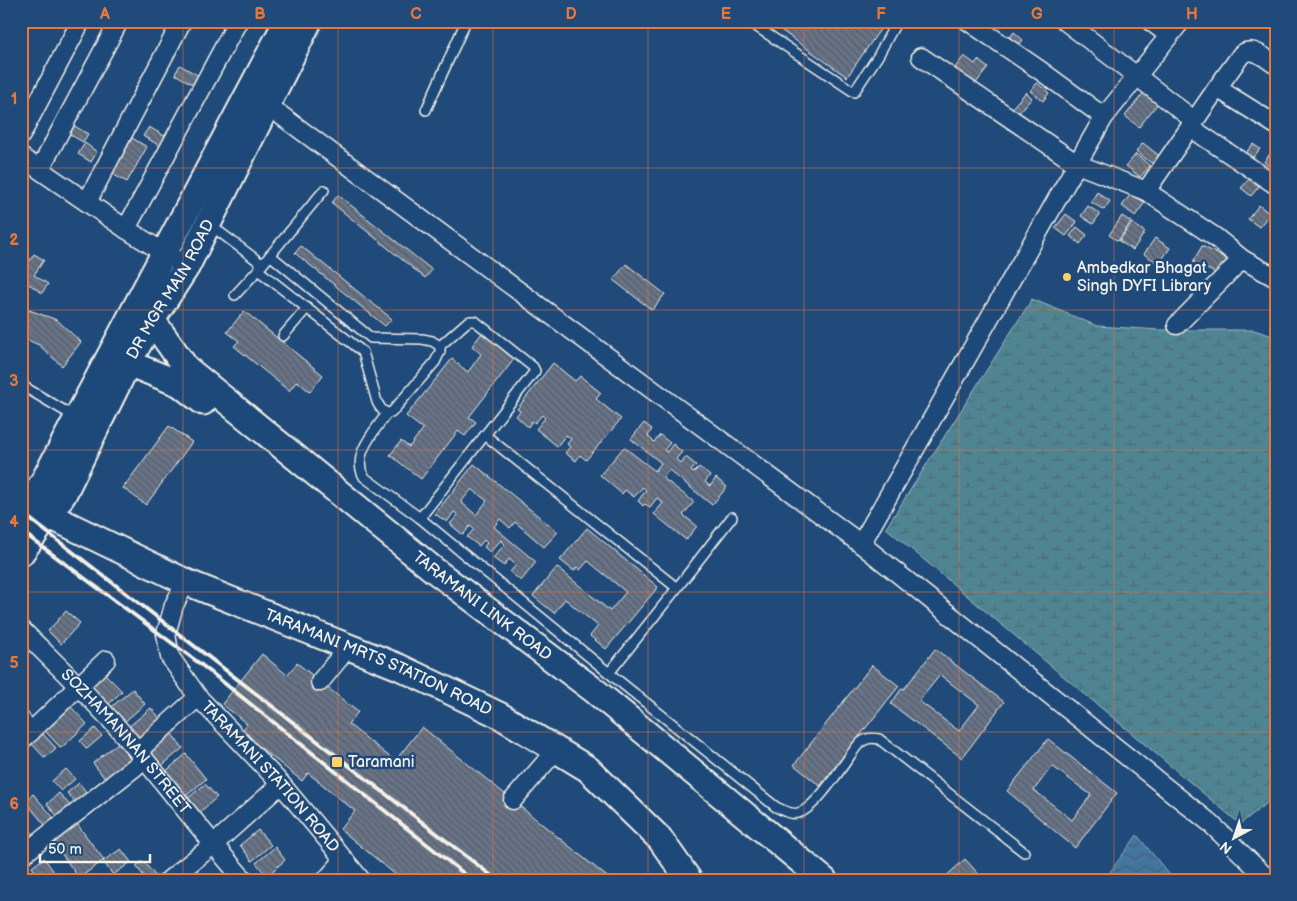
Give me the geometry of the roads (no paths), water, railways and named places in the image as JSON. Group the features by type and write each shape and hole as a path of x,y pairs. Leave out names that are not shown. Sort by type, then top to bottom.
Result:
{"street":[{"path":"21,135 81,21"},
{"path":"40,169 120,21"},
{"path":"87,202 182,21"},
{"path":"126,229 238,21"},
{"name":"DR MGR MAIN ROAD","path":"21,553 33,508 42,484 287,21"},
{"name":"DR MGR MAIN ROAD","path":"33,508 63,495 128,363 152,320 187,266 207,222 309,21"},
{"path":"968,21 1104,117"},
{"path":"1065,21 1193,124 1276,185"},
{"path":"1150,21 1169,35"},
{"path":"861,544 1104,117 1181,21"},
{"path":"1146,191 1216,88 1246,51 1251,50 1276,65"},
{"path":"921,57 1077,164 1146,191 1215,237 1242,259 1276,278"},
{"path":"1216,88 1276,125"},
{"path":"267,105 861,544 1209,822 1269,880"},
{"path":"21,156 126,229 187,266"},
{"path":"1177,325 1242,259"},
{"name":"TARAMANI LINK ROAD","path":"152,320 186,368 434,570 595,691 824,880"},
{"name":"TARAMANI LINK ROAD","path":"128,363 180,384 266,450 425,581 587,702 803,880"},
{"name":"TARAMANI MRTS STATION ROAD","path":"33,508 186,582 399,667 499,715 588,769 660,839 689,880"},
{"name":"TARAMANI STATION ROAD","path":"186,582 174,606 166,634 170,657 198,697 281,784 343,861 361,880"},
{"name":"SOZHAMANNAN STREET","path":"21,629 80,687 141,756 244,880"},
{"path":"320,682 349,646"},
{"path":"25,731 80,687 106,660"},
{"path":"21,856 141,756 198,697"},
{"path":"513,800 556,750"},
{"path":"169,880 281,784"},
{"path":"326,880 343,861"}],"lane":[{"path":"426,110 466,21"},
{"path":"748,21 854,92 878,56 897,21"},
{"path":"235,296 324,190"},
{"path":"207,222 307,308 363,352 380,409 387,413"},
{"path":"270,255 371,338 422,339 432,341 440,346"},
{"path":"283,336 307,308"},
{"path":"420,518 535,372 534,369 474,321 466,323 440,346 440,352 435,362 391,413 387,413 361,454 359,470 364,477 420,518 776,807 789,813 798,813 807,809 817,800 861,741 872,738 879,739 1024,852"},
{"path":"21,385 78,418"},
{"path":"485,435 677,588"},
{"path":"609,673 732,517"}],"water":[{"path":"1137,835 1174,880 1104,880"}],"railway":[{"path":"21,512 497,880"},
{"path":"21,531 199,663 472,880"}],"place":[{"name":"Ambedkar Bhagat Singh DYFI Library","path":"1067,277"},
{"name":"Taramani","path":"337,762"}]}
